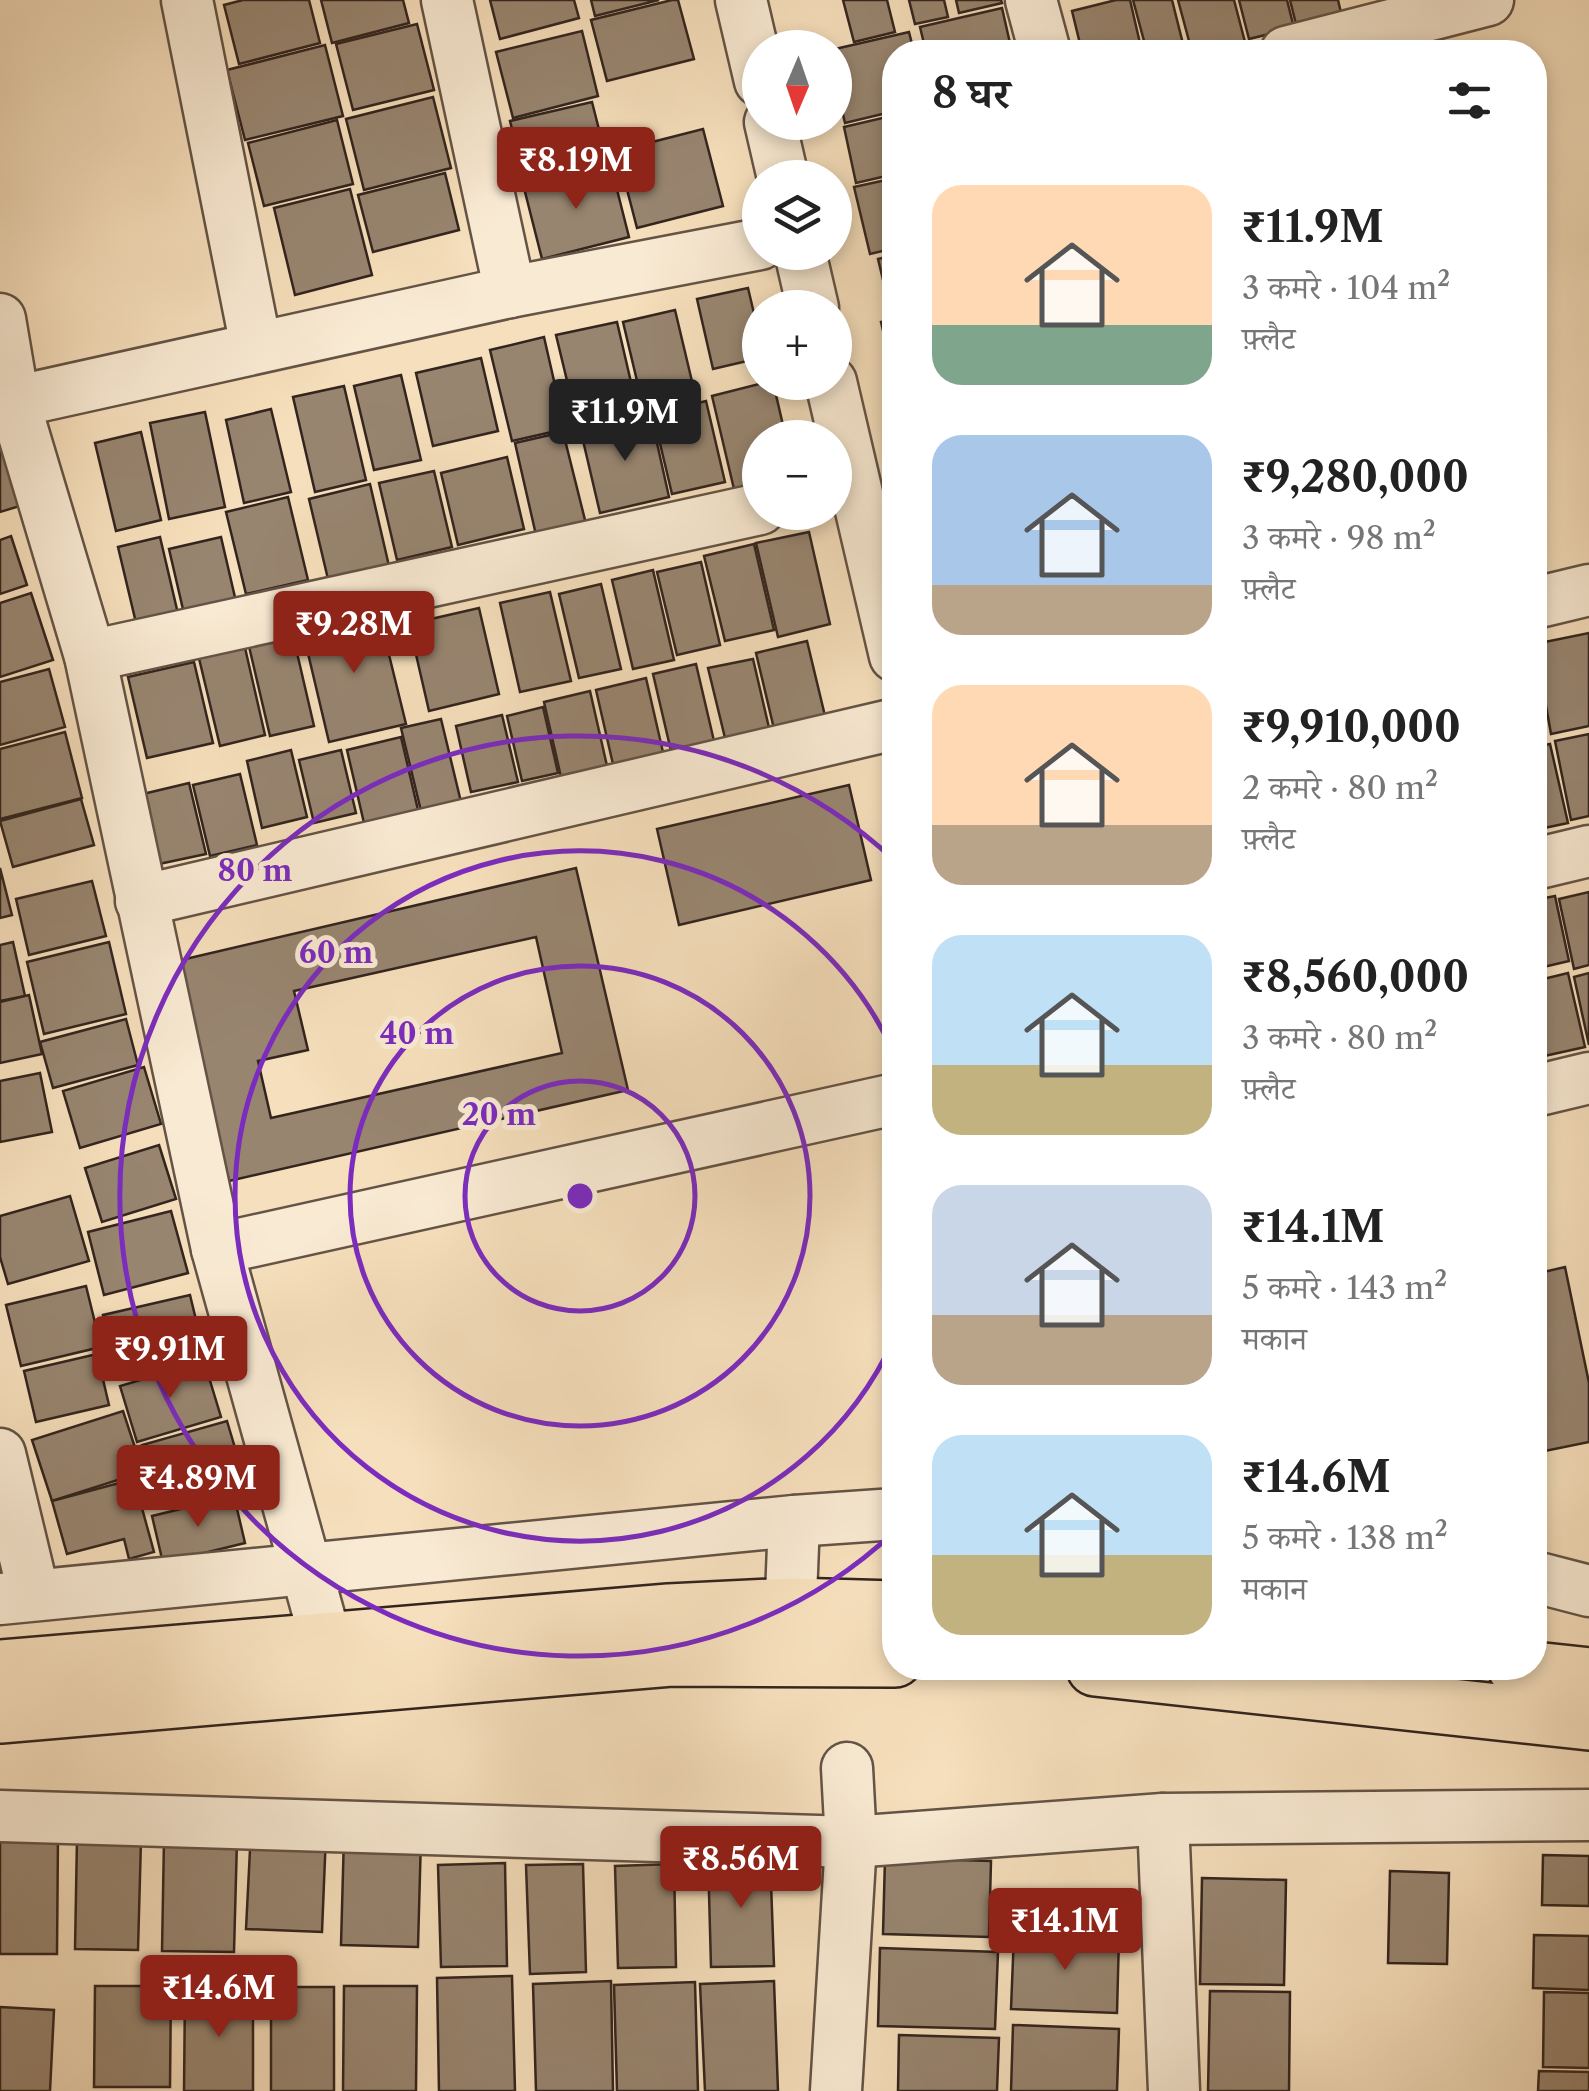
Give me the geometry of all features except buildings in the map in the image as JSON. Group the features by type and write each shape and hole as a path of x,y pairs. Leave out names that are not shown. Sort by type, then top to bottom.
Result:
{"main road":[{"path":"0,1668 669,1612 789,1632 882,1656"},
{"path":"0,1714 671,1658 882,1613"},
{"path":"1547,1671 1589,1676"},
{"path":"1205,1680 1589,1722"}],"street":[{"path":"187,0 256,346"},
{"path":"447,0 510,292"},
{"path":"741,0 748,30"},
{"path":"1031,0 1042,40"},
{"path":"1333,40 1488,0"},
{"path":"7,404 256,346 742,247"},
{"path":"0,319 7,404 90,656 217,1249 326,1641"},
{"path":"90,656 742,513"},
{"path":"852,513 882,613"},
{"path":"1547,600 1589,590"},
{"path":"140,901 882,727"},
{"path":"1547,861 1589,850"},
{"path":"1547,1088 1589,1078"},
{"path":"217,1249 882,1102"},
{"path":"0,1454 17,1597 882,1515"},
{"path":"789,1632 794,1521"},
{"path":"1547,1580 1589,1591"},
{"path":"836,2091 851,1842 847,1768"},
{"path":"0,1816 851,1842 1164,1819 1589,1815"},
{"path":"1164,1819 1174,2091"}]}
